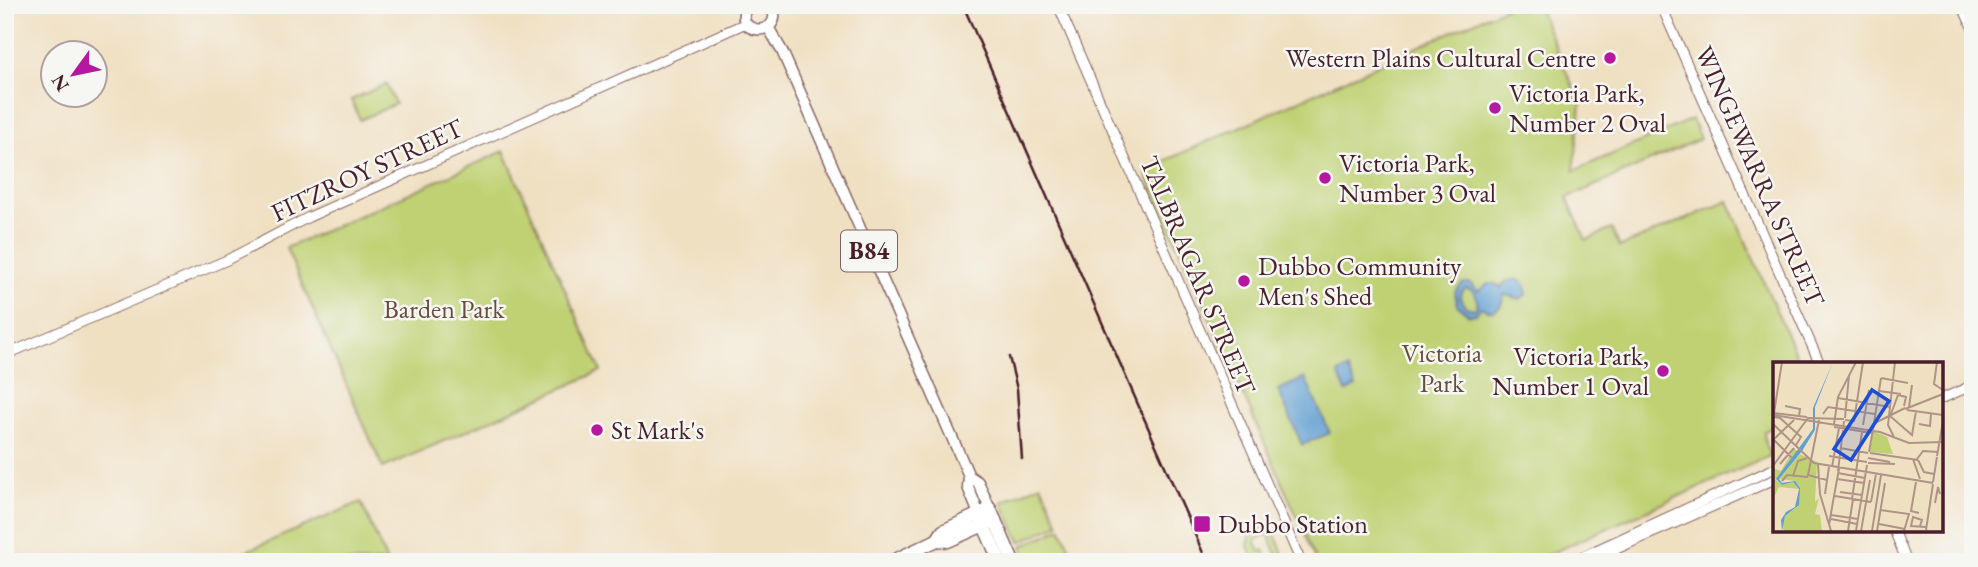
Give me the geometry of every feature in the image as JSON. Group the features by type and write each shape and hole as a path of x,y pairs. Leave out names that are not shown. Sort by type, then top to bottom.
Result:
{"highway":[{"path":"891,562 937,540 948,541 987,517"},
{"path":"987,517 1000,562"},
{"path":"987,517 1013,562"}],"main road":[{"path":"747,5 744,13 746,23 756,30 768,27 774,19 776,7"},
{"name":"B84","path":"768,27 782,51 969,476 978,482 987,517"}],"street":[{"name":"TALBRAGAR STREET","path":"1058,5 1301,562"},
{"name":"WINGEWARRA STREET","path":"1661,5 1819,362"},
{"path":"1962,5 1973,29"},
{"name":"FITZROY STREET","path":"5,355 227,260 309,217 746,23"},
{"path":"1943,398 1973,385"},
{"path":"1570,562 1773,469"},
{"path":"1587,562 1773,480"},
{"path":"1895,532 1907,562"}],"green space":[{"name":"Victoria Park","path":"1511,5 1537,5 1581,105 1574,171 1692,119 1700,139 1567,198 1586,240 1612,229 1620,247 1728,201 1799,362 1773,362 1773,427 1764,431 1770,456 1531,562 1317,562 1146,174 1153,166"},
{"path":"386,84 395,104 360,120 351,100"},
{"name":"Barden Park","path":"504,151 601,371 383,468 286,248"},
{"path":"1041,484 1059,524 1020,542 1002,502"},
{"path":"361,502 387,562 221,562"},
{"path":"1267,527 1274,532 1283,554 1278,556 1268,534 1255,540 1260,552 1264,550 1268,561 1255,562 1248,546 1250,536 1259,528"},
{"path":"1061,528 1076,562 1029,562 1022,546"}],"water":[{"path":"1517,279 1525,284 1527,294 1520,299 1504,295 1497,309 1481,307 1476,314 1469,315 1457,305 1455,292 1463,283 1470,283 1478,291 1488,284 1501,288 1505,282","holes":["1469,289 1477,299 1475,309 1466,307 1460,298 1461,292"]},
{"path":"1348,369 1356,387 1346,392 1338,373"},
{"path":"1305,378 1330,433 1302,445 1278,390"}],"railway":[{"path":"963,5 1207,562"},
{"path":"1009,357 1017,389 1022,459"}],"place":[{"name":"Western Plains Cultural Centre","path":"1610,58"},
{"name":"Victoria Park, Number 2 Oval","path":"1495,108"},
{"name":"Victoria Park, Number 3 Oval","path":"1325,178"},
{"name":"Dubbo Community Men's Shed","path":"1244,281"},
{"name":"Victoria Park, Number 1 Oval","path":"1663,371"},
{"name":"St Mark's","path":"597,430"},
{"name":"Dubbo Station","path":"1202,524"}]}
